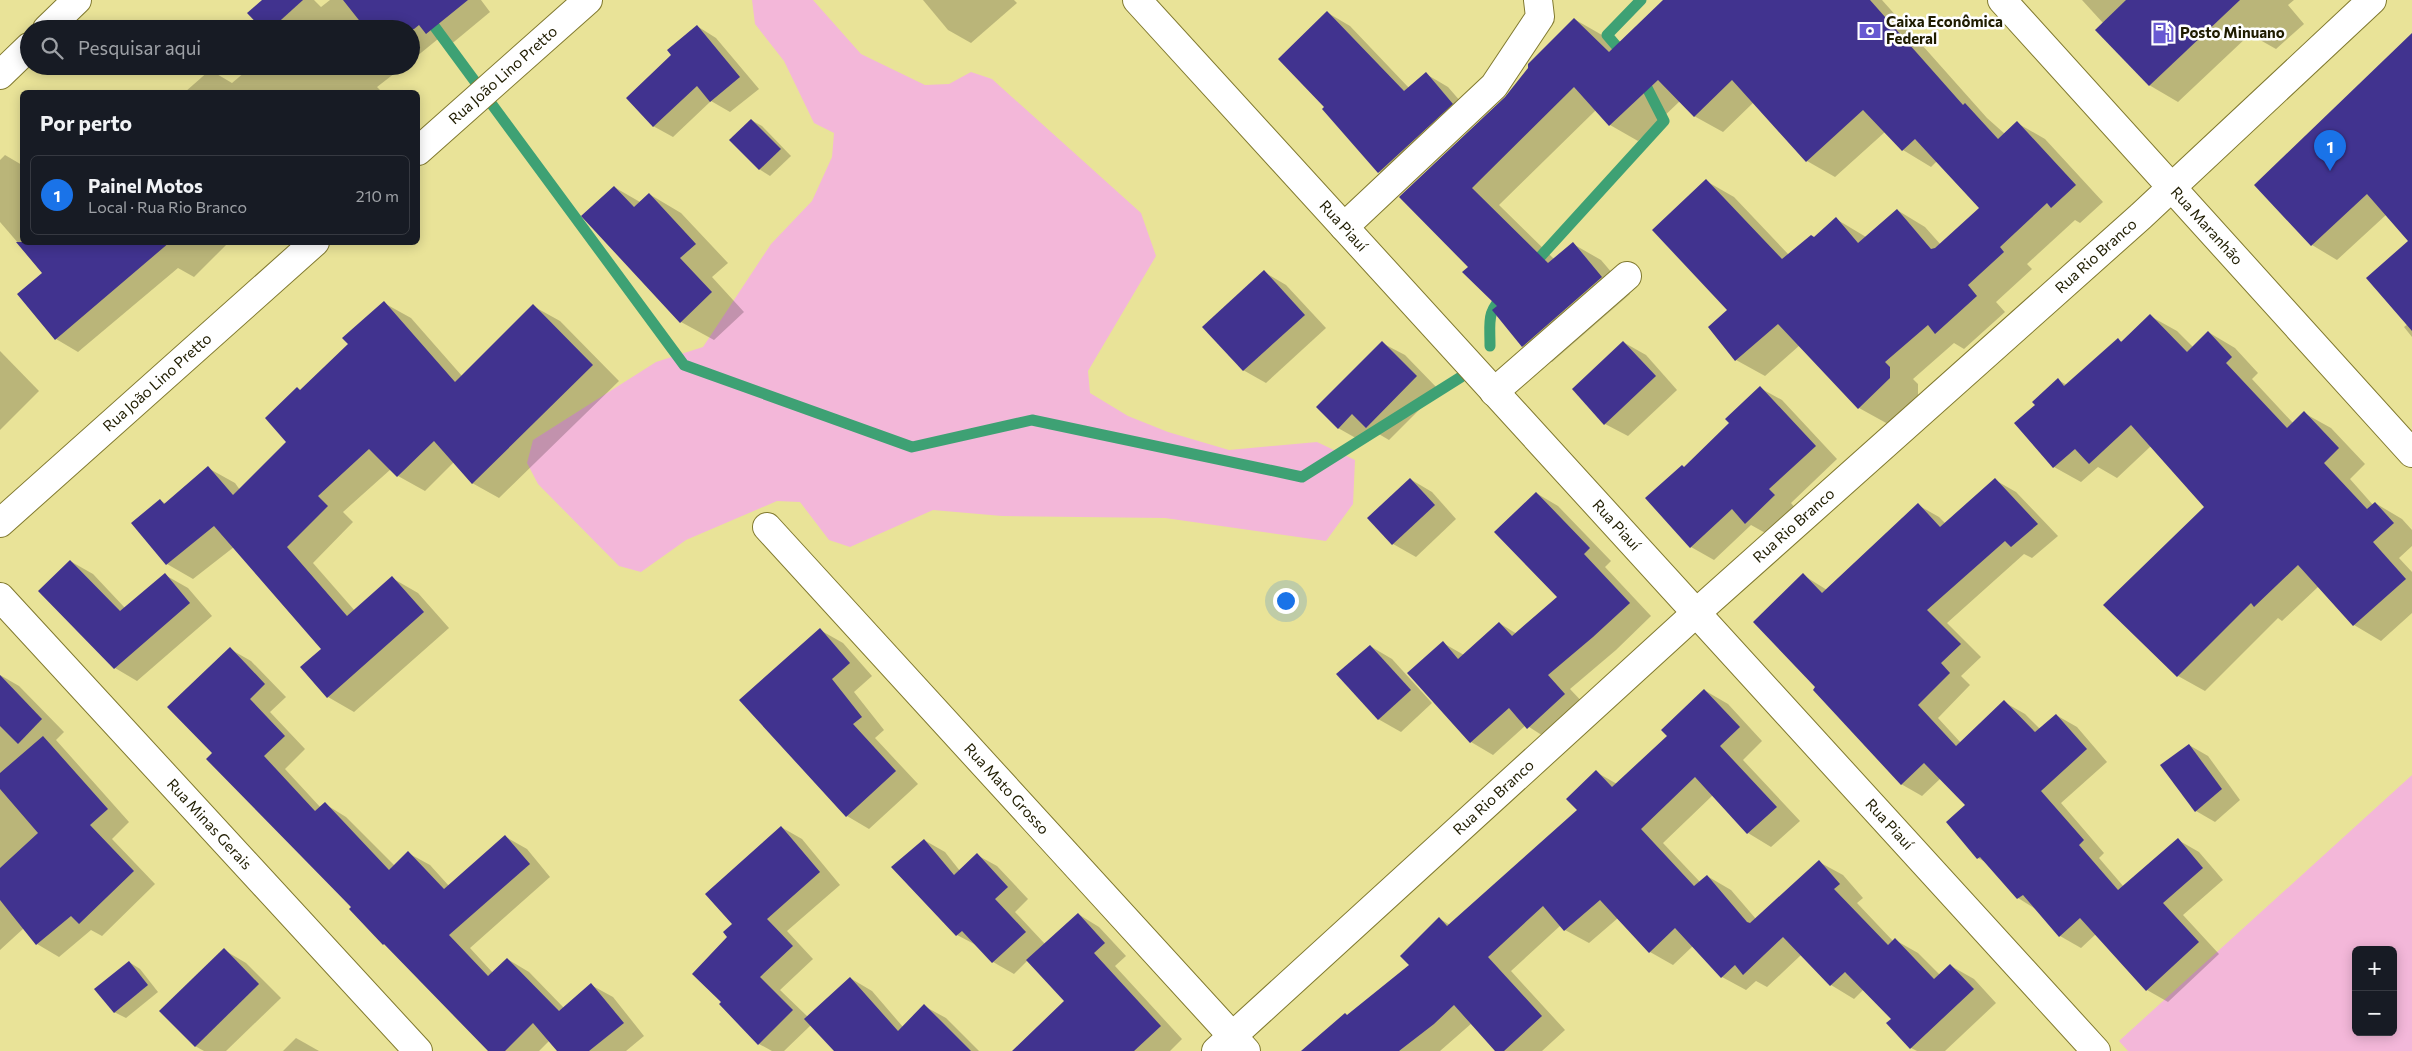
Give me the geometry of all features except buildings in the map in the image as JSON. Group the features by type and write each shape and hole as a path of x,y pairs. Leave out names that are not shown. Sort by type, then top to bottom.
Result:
{"main road":[{"path":"56,20 77,0"},
{"name":"Rua João Lino Pretto","path":"420,150 588,0"},
{"name":"Rua Piauí","path":"1137,0 2096,1051"},
{"path":"1344,227 1494,86 1540,17 1538,0"},
{"name":"Rua Maranhão","path":"2002,0 2172,187 2408,441"},
{"name":"Rua Rio Branco","path":"1232,1046 1696,613 2172,187 2372,0"},
{"path":"0,75 20,56"},
{"name":"Rua João Lino Pretto","path":"0,523 312,245"},
{"path":"1494,392 1627,276"},
{"name":"Rua Mato Grosso","path":"767,527 1232,1046"},
{"name":"Rua Minas Gerais","path":"0,596 418,1051"}],"shaded area":[{"path":"752,0 813,0 861,54 925,85 949,84 971,72 992,79 1141,213 1156,256 1088,371 1090,393 1128,416 1168,432 1229,450 1317,442 1355,460 1353,504 1326,541 1165,518 1002,516 933,510 850,547 829,540 800,502 777,501 686,540 641,572 619,566 538,484 527,463 533,440 656,362 703,347 771,244 812,201 832,157 834,133 814,123 784,61 755,24"},
{"path":"2412,775 2412,1051 2128,1051 2119,1041"}],"waterway":[{"path":"415,0 684,365 912,447 1032,420 1302,477 1461,377"},
{"path":"1625,56 1607,35 1641,0"},
{"path":"1531,267 1664,121 1641,76"},
{"path":"1490,346 1490,317 1495,306 1506,293"}],"place":[{"name":"Caixa Econômica Federal","path":"1870,31"},
{"name":"Posto Minuano","path":"2163,33"},
{"name":"Painel Motos","path":"2330,171"}]}
